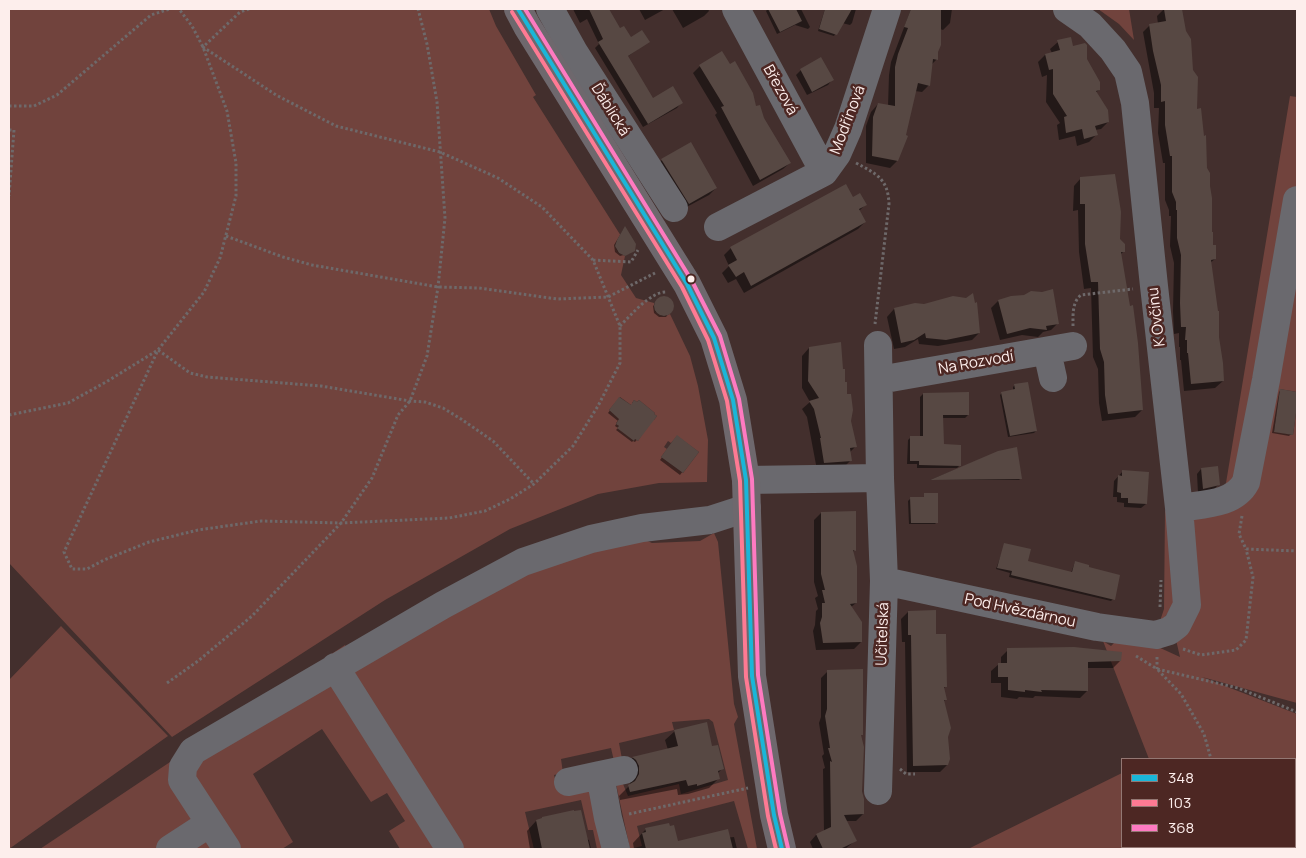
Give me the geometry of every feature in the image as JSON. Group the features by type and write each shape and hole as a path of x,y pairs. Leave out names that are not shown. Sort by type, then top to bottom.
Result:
{"main road":[{"name":"Ďáblická","path":"518,9 687,284 714,338 733,400 746,480 752,676 774,815 782,849"}],"street":[{"name":"Ďáblická","path":"550,9 623,131 674,208"},
{"name":"Březová","path":"736,9 831,163"},
{"name":"Modřínová","path":"718,227 831,163 848,129 887,9"},
{"name":"K Ovčínu","path":"1066,9 1090,25 1113,50 1128,72 1135,103 1180,508 1187,604 1177,625 1169,631 1156,635"},
{"path":"600,145 623,131"},
{"path":"1180,508 1224,500 1236,495 1242,490 1246,482 1266,380 1297,200"},
{"name":"Učitelská","path":"875,337 879,380 884,581 878,791"},
{"name":"Na Rozvodí","path":"879,380 1060,348 1053,378"},
{"path":"746,480 880,478"},
{"path":"227,849 182,780 182,767 193,751 443,604 523,562 591,539 642,528 710,520 747,508"},
{"name":"Pod Hvězdárnou","path":"884,581 1097,628 1156,635"},
{"path":"335,667 450,849"},
{"path":"568,782 612,772 608,818 616,849"},
{"path":"170,849 210,823"}],"path":[{"path":"9,106 34,106 58,95 151,15 170,9"},
{"path":"179,9 192,26 203,47 227,111 236,163 236,196 220,258 204,292 158,350 64,552 72,569 87,570 104,560 149,542 198,530 261,521 341,523 449,518 484,510 510,499 534,484 572,446 598,406 620,363 620,326 593,260 542,207 498,178 440,152 336,126 276,95 203,47"},
{"path":"203,47 240,12 249,9"},
{"path":"167,682 198,661 252,616 341,523 372,478 398,415 410,401 427,356 438,287 445,218 437,102 418,9"},
{"path":"9,130 14,130 9,196"},
{"path":"831,163 874,172 889,190 875,337"},
{"path":"226,236 283,257 312,265 438,287 479,288 557,300 608,297 660,270"},
{"path":"1074,305 1077,298 1081,295 1154,286"},
{"path":"620,326 654,295 664,292 669,293"},
{"path":"158,350 190,373 207,377 321,386 425,402 443,408 462,419 493,442 534,484"},
{"path":"9,415 68,403 158,350"},
{"path":"1201,655 1236,650 1246,640 1253,578 1246,549 1239,534 1243,510 1242,490"},
{"path":"1246,549 1297,551"},
{"path":"1211,758 1204,734 1181,694 1157,669 1238,688 1297,712"},
{"path":"897,766 906,774 915,774"},
{"path":"608,818 748,788"}],"shaded area":[{"path":"9,9 489,9 496,26 536,95 533,97 621,236 616,242 616,246 617,251 625,256 621,275 636,298 654,303 655,311 660,315 670,314 690,356 698,386 708,440 707,482 659,483 598,494 510,529 385,600 172,737 9,563","holes":["620,397 634,407 635,405 632,403 634,400 637,402 639,400 657,416 654,420 651,419 638,441 635,439 634,441 618,428 619,426 616,423 622,421 609,410","677,436 699,452 683,473 661,457 667,449 664,447 668,441 671,443"]},
{"path":"1098,9 1129,9 1134,40 1119,24"},
{"path":"1290,96 1297,97 1297,392 1280,389 1274,431 1293,435 1297,406 1297,703 1202,677 1297,714 1297,849 968,849 1121,773 1121,848 1296,848 1296,758 1149,758 1103,641 1111,646 1118,639 1156,646 1180,657 1176,640 1189,520 1224,495"},
{"path":"1170,507 1179,596 1161,623 1164,609 1165,511"},
{"path":"714,533 718,542 734,704 738,717 734,724 757,849 748,849 734,801 637,826 642,846 630,849 616,784 621,779 628,796 679,784 681,794 728,780 713,722 709,719 672,722 674,730 619,743 622,759 614,761 611,748 561,759 563,773 554,775 558,788 587,789 593,792 605,849 597,849 593,830 588,830 581,800 525,812 534,849 400,849 389,831 405,821 387,793 371,802 322,729 253,774 293,842 282,849 40,849 345,645 357,664 539,564 641,538 652,543 700,541"},
{"path":"61,626 168,736 9,849 9,680"}],"building":[{"path":"589,9 609,9 620,28 624,26 631,37 642,30 650,42 628,56 653,98 673,86 683,103 648,124 598,42 603,39"},
{"path":"768,9 796,9 802,21 780,32"},
{"path":"825,9 852,9 837,35 819,29"},
{"path":"911,9 941,9 941,45 938,52 938,60 933,59 930,86 918,83 906,135 908,136 898,161 872,156 873,117 878,103 895,106 895,67 908,28 904,27"},
{"path":"1164,9 1182,9 1186,31 1191,39 1193,70 1198,77 1197,109 1201,108 1204,136 1206,135 1207,168 1210,173 1213,245 1216,245 1216,259 1211,260 1219,311 1219,337 1224,381 1191,384 1187,340 1185,340 1186,327 1181,327 1181,255 1177,238 1176,202 1172,192 1172,156 1170,156 1165,125 1165,101 1161,102 1161,85 1149,24 1166,21"},
{"path":"1071,37 1073,46 1085,43 1087,45 1087,59 1100,82 1100,90 1096,91 1108,110 1109,122 1095,126 1098,135 1084,139 1082,129 1066,133 1064,117 1067,116 1053,94 1053,69 1049,70 1045,54 1060,50 1057,40"},
{"path":"722,51 730,64 735,61 753,93 756,106 760,105 764,118 791,163 760,180 721,107 724,106 699,65"},
{"path":"821,57 834,80 812,92 800,69"},
{"path":"691,142 717,188 689,204 661,159"},
{"path":"1115,174 1121,212 1120,239 1125,244 1125,252 1121,252 1130,306 1133,305 1143,410 1108,414 1105,395 1104,362 1100,349 1098,282 1091,282 1085,244 1085,204 1080,204 1080,177"},
{"path":"846,184 853,197 860,193 867,205 859,209 866,222 751,286 744,272 736,277 728,265 737,260 730,247"},
{"path":"625,226 636,244 635,251 625,256 619,253 615,246"},
{"path":"1053,289 1059,324 1046,326 1047,330 1030,328 1007,334 998,300 1024,295 1031,291 1042,292"},
{"path":"973,293 975,303 977,302 980,333 946,340 926,338 925,333 914,340 901,343 894,308 915,303 924,304 953,296 966,298"},
{"path":"664,296 671,299 674,306 671,313 664,316 657,313 654,306 657,299"},
{"path":"841,342 843,369 845,369 847,394 851,394 853,410 851,421 857,447 850,448 852,461 824,463 821,438 814,409 809,401 819,398 808,381 809,347"},
{"path":"1028,382 1037,431 1010,436 1001,392 1015,389 1014,384"},
{"path":"1280,389 1297,392 1293,435 1274,432"},
{"path":"969,392 969,415 943,415 944,444 961,445 961,466 919,465 919,461 910,461 910,436 923,436 923,393"},
{"path":"619,397 631,405 634,400 637,402 639,400 657,416 638,441 635,439 634,441 617,428 619,426 616,424 619,419 609,410"},
{"path":"677,435 699,452 683,473 661,457"},
{"path":"1017,447 1022,479 930,480 998,451"},
{"path":"1218,466 1220,485 1203,489 1201,468"},
{"path":"1122,470 1149,472 1147,504 1128,503 1128,498 1121,498 1121,493 1117,492 1118,475 1122,476"},
{"path":"924,493 938,493 938,523 911,523 910,497 924,497"},
{"path":"856,511 856,551 853,550 857,566 857,603 850,604 862,622 862,642 823,643 820,623 822,603 825,603 822,590 825,590 821,574 821,512"},
{"path":"1004,543 1031,549 1028,561 1072,572 1075,561 1089,565 1089,567 1120,575 1115,600 1011,575 1012,571 997,568"},
{"path":"936,610 936,634 946,634 947,687 944,687 947,700 944,700 951,728 948,737 950,759 948,765 913,766 911,635 908,635 908,611"},
{"path":"1074,647 1122,652 1121,661 1088,662 1088,691 1041,690 1042,692 1025,690 1025,692 1008,690 1008,677 998,677 998,663 1007,663 1007,648"},
{"path":"863,669 863,735 861,735 864,747 862,791 864,814 844,815 857,841 840,849 823,849 816,834 831,827 830,761 832,762 828,748 830,748 825,716 827,709 827,670"},
{"path":"707,722 712,746 718,745 724,769 718,771 720,779 697,786 697,784 688,786 686,780 630,792 628,785 635,781 639,774 639,766 632,757 678,746 674,730"},
{"path":"574,810 581,810 590,849 542,849 536,820"},
{"path":"669,823 670,826 674,825 678,841 728,829 733,849 646,849 642,833 646,832 645,828"}],"transit line":[{"name":"348","path":"518,9 687,284 714,338 733,400 746,480 752,676 774,815 782,849"},
{"name":"368","path":"525,9 692,281 720,336 739,399 752,479 758,675 780,814 788,848"},
{"name":"103","path":"512,12 682,287 708,340 727,401 740,481 746,677 768,816 776,849"}]}
